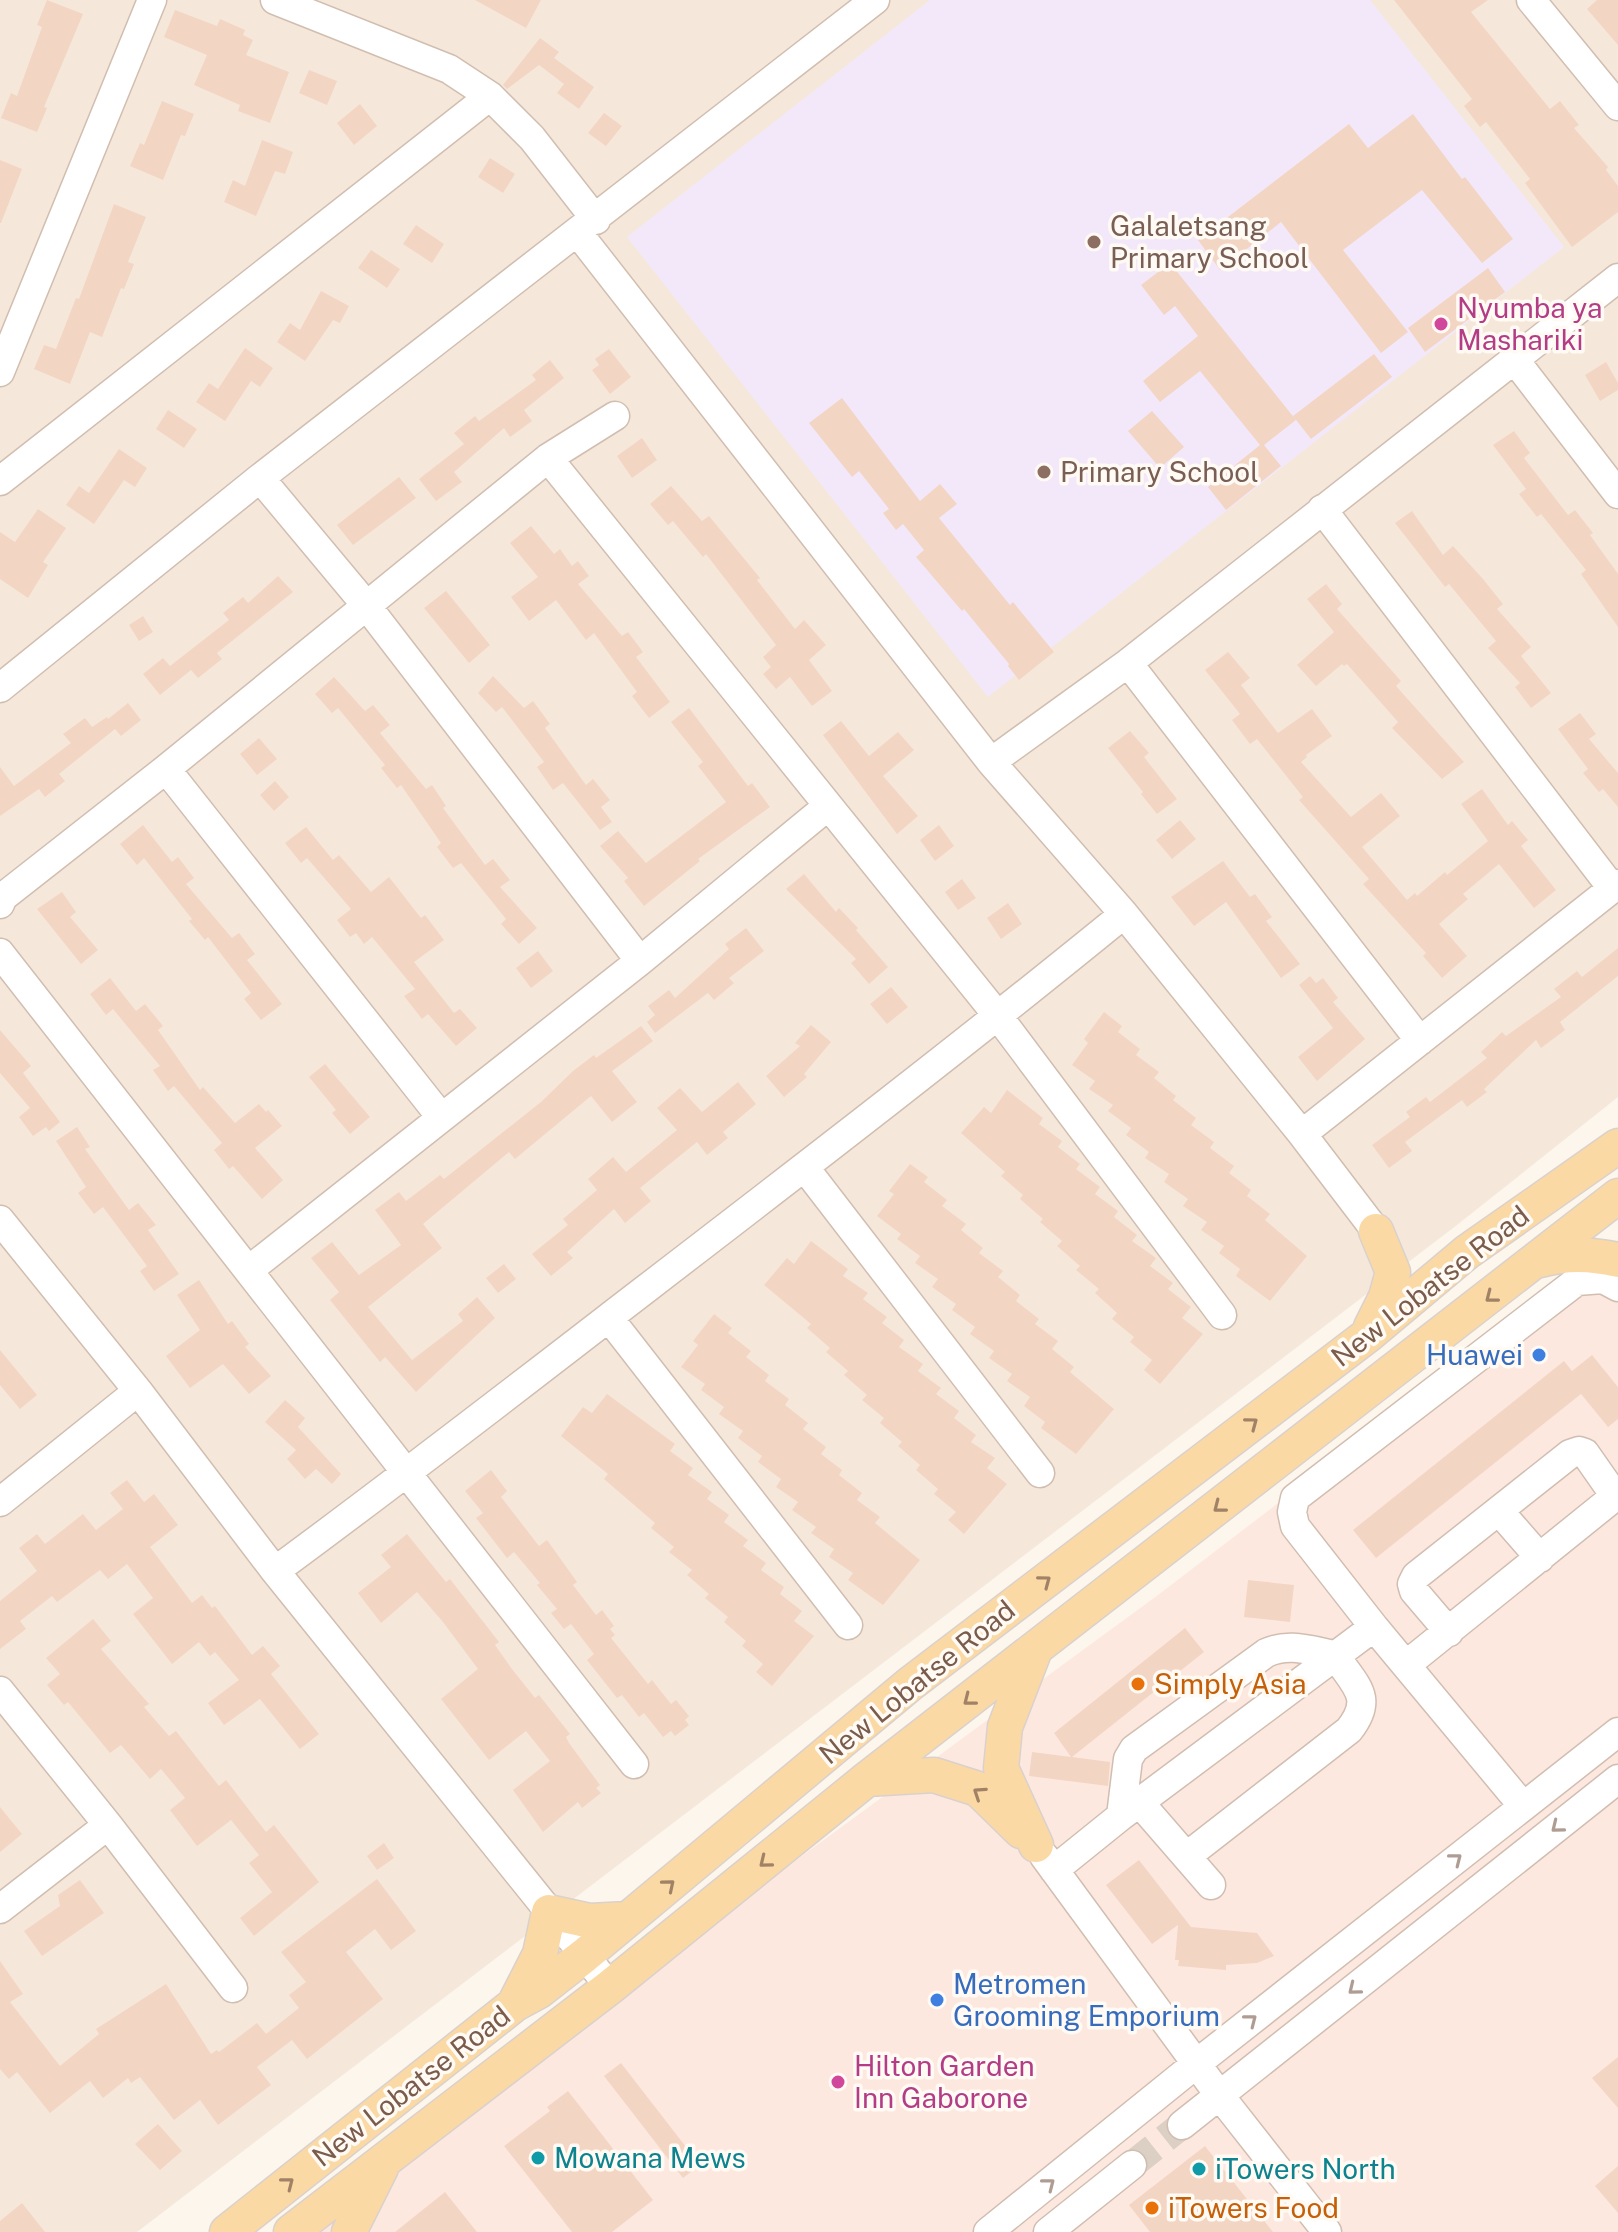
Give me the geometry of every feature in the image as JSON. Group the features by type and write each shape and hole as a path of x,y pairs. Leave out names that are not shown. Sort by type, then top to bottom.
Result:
{"main road":[{"name":"New Lobatse Road","path":"227,2232 515,2004 539,1991 585,1955 910,1684 1368,1335 1467,1252 1617,1148"},
{"name":"New Lobatse Road","path":"291,2232 610,1987 867,1779 1615,1204"},
{"path":"1376,1231 1398,1253 1436,1264 1467,1252"},
{"path":"1368,1335 1386,1297 1393,1272 1376,1231"},
{"path":"1539,1260 1565,1254 1591,1254 1618,1260"},
{"path":"1036,1648 1005,1727 1001,1768 1045,1858"},
{"path":"867,1779 934,1775 978,1789 1045,1858"},
{"path":"515,2004 540,1954 549,1912 590,1921 628,1919"},
{"path":"349,2232 384,2160"}],"street":[{"path":"0,372 152,0"},
{"path":"275,0 449,69 490,96 532,138 587,226 991,762 1124,914 1302,1134 1376,1231"},
{"path":"0,688 260,478 875,0"},
{"path":"1537,2 1618,106"},
{"path":"0,481 490,96"},
{"path":"991,762 1128,663 1618,278"},
{"path":"1514,359 1618,494"},
{"path":"0,904 3,897 166,769 548,458 615,416"},
{"path":"548,458 998,1016 1222,1315"},
{"path":"260,478 366,605 640,961"},
{"path":"1302,1134 1615,886 1322,509"},
{"path":"1128,663 1420,1041"},
{"path":"166,769 441,1117"},
{"path":"249,1270 640,961 828,806"},
{"path":"275,1571 406,1475 805,1168 1124,914"},
{"path":"0,953 634,1764"},
{"path":"805,1168 1040,1473"},
{"path":"1585,1171 1615,1204"},
{"path":"0,1220 138,1391 275,1571 610,1987"},
{"path":"1523,1806 1374,1627 1295,1526 1292,1512 1295,1498 1577,1281 1603,1279 1618,1287"},
{"path":"609,1318 848,1625"},
{"path":"5,1488 138,1391"},
{"path":"1406,1665 1449,1632 1617,1495 1585,1453 1570,1454 1416,1576 1412,1584 1414,1591 1449,1632"},
{"path":"1499,1511 1540,1558"},
{"path":"1327,2232 1220,2096 1045,1858 1130,1809 1374,1627"},
{"path":"1187,1856 1349,1730 1357,1720 1363,1709 1362,1697 1335,1655 1291,1647 1266,1653 1134,1749 1128,1759 1130,1809 1187,1856 1211,1885"},
{"path":"0,1691 233,1988"},
{"path":"988,2232 1618,1732"},
{"path":"1182,2125 1618,1779"},
{"path":"0,1909 108,1825"},
{"path":"1048,2232 1132,2165"}],"shaded area":[{"path":"0,0 1618,0 1618,1097 1457,1225 137,2232 0,2232"},
{"name":"Primary School","path":"930,0 1370,0 1564,247 988,697 627,237"},
{"path":"1618,1243 1618,2232 289,2232 1158,1595"}],"building":[{"path":"47,0 83,14 44,107 47,108 37,132 1,118 11,93 17,96 42,27 37,25"},
{"path":"475,0 541,0 526,28"},
{"path":"1394,0 1488,0 1471,12 1550,109 1560,101 1579,125 1574,128 1608,167 1606,170 1618,186 1618,212 1572,247 1525,183 1530,179 1486,122 1480,127 1464,106 1472,99"},
{"path":"1597,0 1618,0 1618,45 1587,9"},
{"path":"175,10 217,26 220,19 245,30 243,35 253,40 246,55 289,72 270,123 238,111 240,105 194,85 207,55 164,37"},
{"path":"540,38 559,52 554,58 594,87 579,109 557,93 564,84 539,65 507,89 503,85"},
{"path":"309,70 337,81 327,105 299,93"},
{"path":"162,101 194,114 185,136 181,135 163,180 130,166 140,143 144,145"},
{"path":"360,104 377,126 354,145 337,123"},
{"path":"604,113 622,126 606,146 588,133"},
{"path":"1413,114 1513,239 1482,263 1422,190 1343,250 1408,332 1381,353 1281,222 1220,270 1198,240 1349,124 1368,148"},
{"path":"262,140 293,152 285,174 275,171 256,216 224,202 233,180 245,186"},
{"path":"490,158 515,174 503,193 478,177"},
{"path":"0,160 22,169 1,223 0,223"},
{"path":"114,204 146,217 128,262 134,264 124,289 121,288 102,337 90,332 70,384 34,369 44,345 56,349 76,298 79,299"},
{"path":"416,225 444,244 432,263 403,244"},
{"path":"371,250 400,269 387,288 358,268"},
{"path":"1170,263 1296,420 1264,445 1281,466 1226,510 1208,487 1260,445 1200,371 1160,402 1143,381 1198,336 1175,306 1164,315 1141,285"},
{"path":"1488,268 1505,292 1425,352 1408,328"},
{"path":"321,291 349,306 340,323 333,320 305,361 277,342 290,323 300,330"},
{"path":"245,348 273,368 260,387 251,381 225,421 196,402 209,383 218,389"},
{"path":"609,349 631,377 610,394 592,370 599,365 595,359"},
{"path":"1374,354 1392,377 1311,439 1293,416"},
{"path":"550,360 564,378 524,410 532,421 510,437 504,428 454,472 462,482 436,501 419,479 464,444 454,433 475,416 479,421 536,380 532,375"},
{"path":"1606,362 1618,383 1618,390 1600,401 1585,375"},
{"path":"842,398 920,501 940,484 957,504 939,518 1010,605 1013,602 1054,652 1019,680 964,609 962,611 916,557 924,550 903,524 896,530 883,513 889,509 859,471 852,477 809,423"},
{"path":"168,410 197,429 184,448 156,429"},
{"path":"1152,411 1184,447 1160,468 1128,431"},
{"path":"1514,431 1530,453 1524,458 1568,515 1575,510 1618,574 1618,627 1581,574 1586,570 1541,514 1537,517 1519,494 1526,489 1493,445"},
{"path":"642,438 657,460 632,478 617,456"},
{"path":"119,449 147,468 135,487 124,480 94,524 66,505 79,486 89,493"},
{"path":"399,477 416,498 353,545 337,525"},
{"path":"671,486 702,521 709,516 760,578 757,580 795,629 804,620 826,645 809,660 832,691 812,706 790,677 776,689 763,674 771,667 763,657 776,645 706,554 703,557 673,521 668,525 650,504"},
{"path":"38,509 66,528 43,562 48,565 28,598 0,579 0,532 15,542"},
{"path":"1412,511 1443,555 1453,546 1483,579 1503,604 1497,609 1531,647 1521,656 1551,693 1531,708 1515,687 1520,683 1488,648 1496,641 1449,584 1445,587 1395,523"},
{"path":"531,526 554,554 560,549 572,566 578,561 589,576 578,584 622,636 628,632 643,652 636,657 670,702 649,718 632,696 637,692 594,633 586,640 556,600 529,621 511,597 538,577 510,543"},
{"path":"278,576 293,592 217,653 222,659 198,678 191,670 160,695 143,674 163,658 170,666 229,620 223,613 243,597 248,603"},
{"path":"1326,584 1342,604 1337,609 1401,681 1396,686 1464,762 1442,779 1392,728 1398,722 1347,664 1342,664 1316,686 1297,665 1334,632 1307,599"},
{"path":"446,591 490,645 469,663 424,608"},
{"path":"143,616 153,632 139,641 129,625"},
{"path":"1228,652 1250,678 1241,685 1278,733 1312,709 1332,736 1301,762 1351,817 1381,793 1400,816 1362,847 1407,900 1415,893 1417,896 1445,872 1447,875 1488,841 1461,804 1482,789 1508,825 1512,821 1528,840 1521,846 1556,890 1534,908 1499,864 1463,894 1468,899 1439,924 1467,956 1442,978 1423,956 1426,953 1363,884 1369,879 1299,800 1303,797 1257,739 1250,744 1232,720 1240,714 1205,670"},
{"path":"493,676 524,708 533,701 550,724 545,728 586,785 593,779 610,800 601,807 612,822 600,830 563,783 553,790 537,767 544,762 502,707 496,712 478,693"},
{"path":"334,677 365,711 373,705 390,725 380,733 426,789 432,785 446,806 443,808 485,865 493,859 510,880 500,887 537,928 519,944 501,924 506,919 461,863 453,868 437,847 441,843 401,785 397,788 381,768 385,765 338,708 332,713 315,694"},
{"path":"128,703 141,720 121,736 115,729 59,774 65,781 45,797 39,789 0,816 0,767 14,786 71,743 63,734 85,718 92,727"},
{"path":"689,708 748,786 752,783 770,807 698,859 700,861 644,906 624,881 628,878 600,846 618,831 646,863 726,802 698,766 703,762 671,722"},
{"path":"1580,713 1596,734 1589,739 1618,773 1618,807 1603,789 1599,792 1583,773 1588,769 1558,729"},
{"path":"841,721 869,756 898,732 914,750 883,776 918,816 897,834 823,735"},
{"path":"1130,731 1149,753 1144,757 1177,799 1157,814 1108,748"},
{"path":"259,738 277,759 257,775 240,754"},
{"path":"275,781 289,797 274,811 260,795"},
{"path":"1180,820 1196,839 1172,859 1156,840"},
{"path":"143,825 172,862 178,857 194,878 186,884 232,938 239,933 255,954 247,960 282,1004 261,1020 244,999 251,993 208,937 205,940 189,921 192,919 144,858 137,865 120,844"},
{"path":"939,825 954,846 935,861 920,840"},
{"path":"306,827 333,860 339,855 371,892 389,877 421,918 425,915 444,940 414,962 454,1013 460,1009 477,1028 456,1046 428,1014 422,1019 404,996 415,989 372,937 364,944 356,933 350,937 337,920 351,909 307,858 301,863 285,843"},
{"path":"1223,861 1250,897 1255,894 1272,917 1266,921 1300,964 1281,978 1226,902 1194,926 1171,897"},
{"path":"804,874 836,912 839,908 858,928 856,930 888,967 869,984 851,963 856,959 786,889"},
{"path":"962,879 976,898 958,910 945,892"},
{"path":"62,892 76,912 70,917 98,950 81,964 37,909"},
{"path":"1008,903 1022,924 1001,939 987,918"},
{"path":"746,928 764,951 729,978 734,983 714,1000 708,993 655,1033 647,1022 655,1015 648,1006 669,990 675,998 729,949 725,944"},
{"path":"1618,948 1618,976 1560,1022 1565,1030 1541,1048 1536,1040 1484,1089 1487,1092 1467,1107 1462,1100 1405,1142 1412,1151 1389,1168 1372,1145 1410,1117 1406,1112 1426,1097 1430,1102 1487,1058 1481,1052 1502,1032 1506,1036 1561,997 1554,989 1577,971 1582,977"},
{"path":"538,951 553,971 531,988 516,968"},
{"path":"1310,976 1316,983 1323,978 1338,998 1333,1002 1365,1039 1317,1081 1298,1057 1333,1028 1299,985"},
{"path":"110,978 136,1011 145,1004 163,1026 158,1030 200,1090 203,1087 235,1123 259,1104 282,1126 255,1148 283,1180 262,1199 233,1166 229,1169 214,1150 222,1143 174,1086 168,1091 153,1070 160,1066 113,1009 106,1015 90,994"},
{"path":"891,987 908,1007 887,1024 870,1004"},
{"path":"1104,1012 1122,1026 1118,1032 1140,1049 1136,1055 1159,1072 1154,1078 1176,1096 1173,1100 1196,1118 1191,1125 1214,1142 1210,1148 1234,1166 1229,1173 1251,1190 1247,1196 1270,1214 1265,1220 1307,1256 1270,1301 1236,1276 1240,1269 1219,1253 1224,1246 1201,1230 1207,1222 1183,1206 1188,1199 1164,1182 1169,1174 1145,1158 1149,1152 1126,1135 1131,1128 1108,1111 1113,1105 1089,1089 1095,1081 1072,1065 1088,1043 1084,1039"},
{"path":"811,1025 831,1042 804,1074 807,1077 784,1097 766,1076 800,1046 795,1043"},
{"path":"641,1026 653,1041 612,1071 637,1102 612,1122 591,1096 515,1159 509,1152 423,1224 442,1248 368,1307 412,1360 463,1321 458,1314 477,1297 495,1318 416,1392 385,1357 380,1362 330,1300 339,1292 311,1258 332,1242 359,1275 401,1245 375,1210 399,1192 406,1201 440,1175 444,1179 541,1102 573,1071"},
{"path":"0,1030 31,1066 23,1073 60,1122 49,1131 46,1127 33,1136 19,1117 30,1108 0,1073"},
{"path":"325,1064 370,1117 350,1134 332,1113 336,1110 309,1077"},
{"path":"738,1082 756,1104 723,1132 728,1138 707,1155 697,1142 640,1188 651,1201 625,1223 614,1209 567,1252 573,1258 551,1276 532,1254 568,1225 563,1219 597,1190 588,1179 613,1157 626,1172 677,1130 657,1108 680,1088 702,1112"},
{"path":"1007,1090 1043,1118 1039,1124 1062,1141 1058,1147 1080,1164 1076,1169 1100,1187 1095,1194 1118,1211 1114,1217 1137,1235 1132,1241 1156,1258 1150,1266 1173,1283 1168,1289 1191,1307 1182,1318 1203,1334 1160,1384 1144,1370 1152,1360 1130,1342 1134,1337 1112,1319 1117,1313 1095,1293 1099,1289 1076,1270 1080,1266 1057,1246 1062,1241 1020,1199 1023,1195 1001,1176 1005,1172 961,1133 984,1107 991,1113"},
{"path":"77,1127 90,1147 85,1149 129,1210 138,1203 156,1225 148,1230 179,1274 154,1291 140,1271 147,1266 103,1207 94,1214 78,1193 86,1187 56,1141"},
{"path":"910,1164 928,1177 924,1182 947,1200 942,1206 966,1224 961,1230 983,1248 979,1253 1003,1271 998,1277 1020,1295 1016,1301 1039,1319 1035,1324 1058,1341 1052,1349 1074,1367 1070,1372 1114,1409 1076,1454 1041,1428 1045,1422 1024,1406 1030,1397 1007,1381 1012,1374 989,1358 994,1351 970,1334 975,1327 952,1310 956,1304 932,1287 938,1279 915,1263 920,1256 897,1239 901,1234 877,1216 894,1194 889,1191"},
{"path":"811,1241 848,1269 843,1276 868,1293 863,1299 887,1317 882,1323 904,1340 899,1347 923,1364 918,1371 941,1388 936,1394 959,1411 954,1418 976,1435 971,1442 995,1458 987,1468 1007,1484 964,1534 948,1520 956,1512 934,1494 938,1489 916,1470 920,1465 898,1446 902,1442 880,1423 884,1418 862,1400 867,1395 844,1375 848,1371 826,1352 830,1348 807,1328 811,1324 764,1285 787,1258 794,1264"},
{"path":"504,1264 516,1279 498,1293 486,1278"},
{"path":"199,1280 228,1324 232,1321 249,1344 245,1347 271,1376 249,1394 223,1364 190,1388 166,1356 200,1330 177,1295"},
{"path":"714,1314 732,1328 728,1333 751,1351 746,1357 769,1375 765,1381 789,1399 785,1405 808,1423 803,1429 826,1447 821,1454 842,1470 839,1475 862,1493 857,1500 880,1517 875,1523 920,1560 883,1605 848,1580 853,1573 829,1557 834,1549 811,1533 816,1527 792,1510 798,1502 776,1487 781,1479 758,1462 762,1456 738,1438 743,1431 719,1414 724,1407 701,1390 705,1384 681,1367 698,1345 693,1341"},
{"path":"0,1350 37,1395 20,1409 0,1385"},
{"path":"1592,1355 1618,1387 1618,1419 1608,1427 1581,1394 1376,1558 1353,1530 1564,1361 1572,1371"},
{"path":"607,1394 675,1444 670,1451 693,1468 688,1475 712,1492 707,1499 729,1515 724,1522 748,1540 743,1546 766,1563 761,1570 784,1587 780,1594 802,1611 794,1621 814,1636 772,1686 756,1672 763,1664 742,1646 746,1641 724,1622 728,1617 705,1598 709,1594 687,1575 692,1570 669,1552 674,1547 651,1528 655,1523 604,1479 608,1474 561,1436 583,1407 592,1413"},
{"path":"285,1400 305,1418 298,1427 341,1474 332,1484 316,1469 305,1479 287,1459 296,1450 265,1422"},
{"path":"491,1470 507,1491 501,1497 539,1546 547,1540 577,1582 573,1585 596,1615 602,1610 614,1626 610,1629 615,1635 611,1638 648,1684 652,1680 671,1704 676,1700 689,1716 685,1720 689,1725 675,1736 671,1731 663,1737 644,1713 639,1717 622,1695 617,1698 587,1660 594,1654 571,1624 564,1629 551,1613 557,1609 537,1585 540,1583 514,1552 507,1558 476,1518 483,1513 465,1491"},
{"path":"127,1480 144,1502 154,1494 178,1525 150,1547 192,1603 202,1595 212,1608 215,1606 252,1655 263,1646 280,1666 271,1674 319,1734 300,1749 260,1699 224,1725 208,1703 239,1680 215,1652 210,1656 199,1642 172,1664 133,1614 153,1598 127,1564 108,1579 100,1570 57,1602 52,1596 20,1621 26,1629 0,1649 0,1601 37,1571 19,1548 37,1534 45,1544 83,1514 96,1530 123,1509 110,1493"},
{"path":"407,1534 446,1582 450,1579 499,1642 495,1645 512,1669 535,1698 539,1695 570,1734 566,1737 569,1743 600,1785 596,1788 601,1793 582,1808 578,1802 543,1832 513,1790 550,1761 526,1731 489,1760 441,1699 478,1669 443,1622 417,1592 381,1623 358,1593 391,1567 381,1555"},
{"path":"1248,1580 1294,1585 1290,1622 1244,1617"},
{"path":"93,1619 111,1641 101,1649 149,1704 144,1707 169,1736 176,1731 219,1786 226,1780 266,1832 274,1825 319,1882 254,1936 240,1918 272,1892 249,1863 259,1855 231,1820 197,1846 170,1810 185,1798 161,1769 150,1779 121,1745 110,1753 68,1702 64,1705 47,1685 60,1674 46,1658"},
{"path":"1185,1628 1204,1652 1072,1757 1110,1762 1108,1786 1029,1776 1032,1752 1071,1757 1054,1733"},
{"path":"0,1807 22,1834 0,1852"},
{"path":"384,1843 394,1858 377,1870 367,1856"},
{"path":"1139,1860 1191,1927 1257,1933 1274,1956 1257,1963 1226,1965 1226,1970 1178,1966 1179,1960 1175,1960 1178,1925 1152,1944 1106,1885"},
{"path":"377,1879 416,1931 391,1950 375,1929 346,1952 383,1999 307,2059 292,2040 257,2067 271,2085 218,2125 200,2100 174,2120 140,2077 131,2083 128,2078 103,2098 90,2081 50,2113 17,2072 9,2079 0,2069 0,1961 23,1994 10,2002 60,2066 99,2034 96,2029 166,1984 211,2054 217,2050 219,2052 257,2023 266,2034 299,2008 289,1995 306,1982 281,1952"},
{"path":"80,1880 104,1913 42,1956 24,1931 60,1906 58,1895"},
{"path":"1618,2057 1618,2108 1592,2078"},
{"path":"621,2063 700,2165 683,2178 604,2076"},
{"name":"Mowana Mews","path":"568,2091 653,2200 612,2232 572,2232 504,2146 550,2111 547,2107"},
{"path":"158,2124 182,2151 160,2170 135,2144"},
{"name":"iTowers North","path":"1205,2146 1273,2232 1150,2232 1129,2205"},
{"path":"1618,2166 1618,2213 1595,2186"},
{"path":"445,2192 477,2232 395,2232"},
{"path":"22,2203 45,2232 0,2232 0,2221"}],"tunnel":[{"path":"1132,2165 1182,2125"}],"place":[{"name":"Galaletsang Primary School","path":"1094,242"},
{"name":"Nyumba ya Mashariki","path":"1441,324"},
{"name":"Primary School","path":"1044,472"},
{"name":"Huawei","path":"1539,1355"},
{"name":"Simply Asia","path":"1138,1684"},
{"name":"Metromen Grooming Emporium","path":"937,2000"},
{"name":"Hilton Garden Inn Gaborone","path":"838,2082"},
{"name":"Mowana Mews","path":"538,2158"},
{"name":"iTowers North","path":"1199,2169"},
{"name":"iTowers Food","path":"1152,2208"}]}
